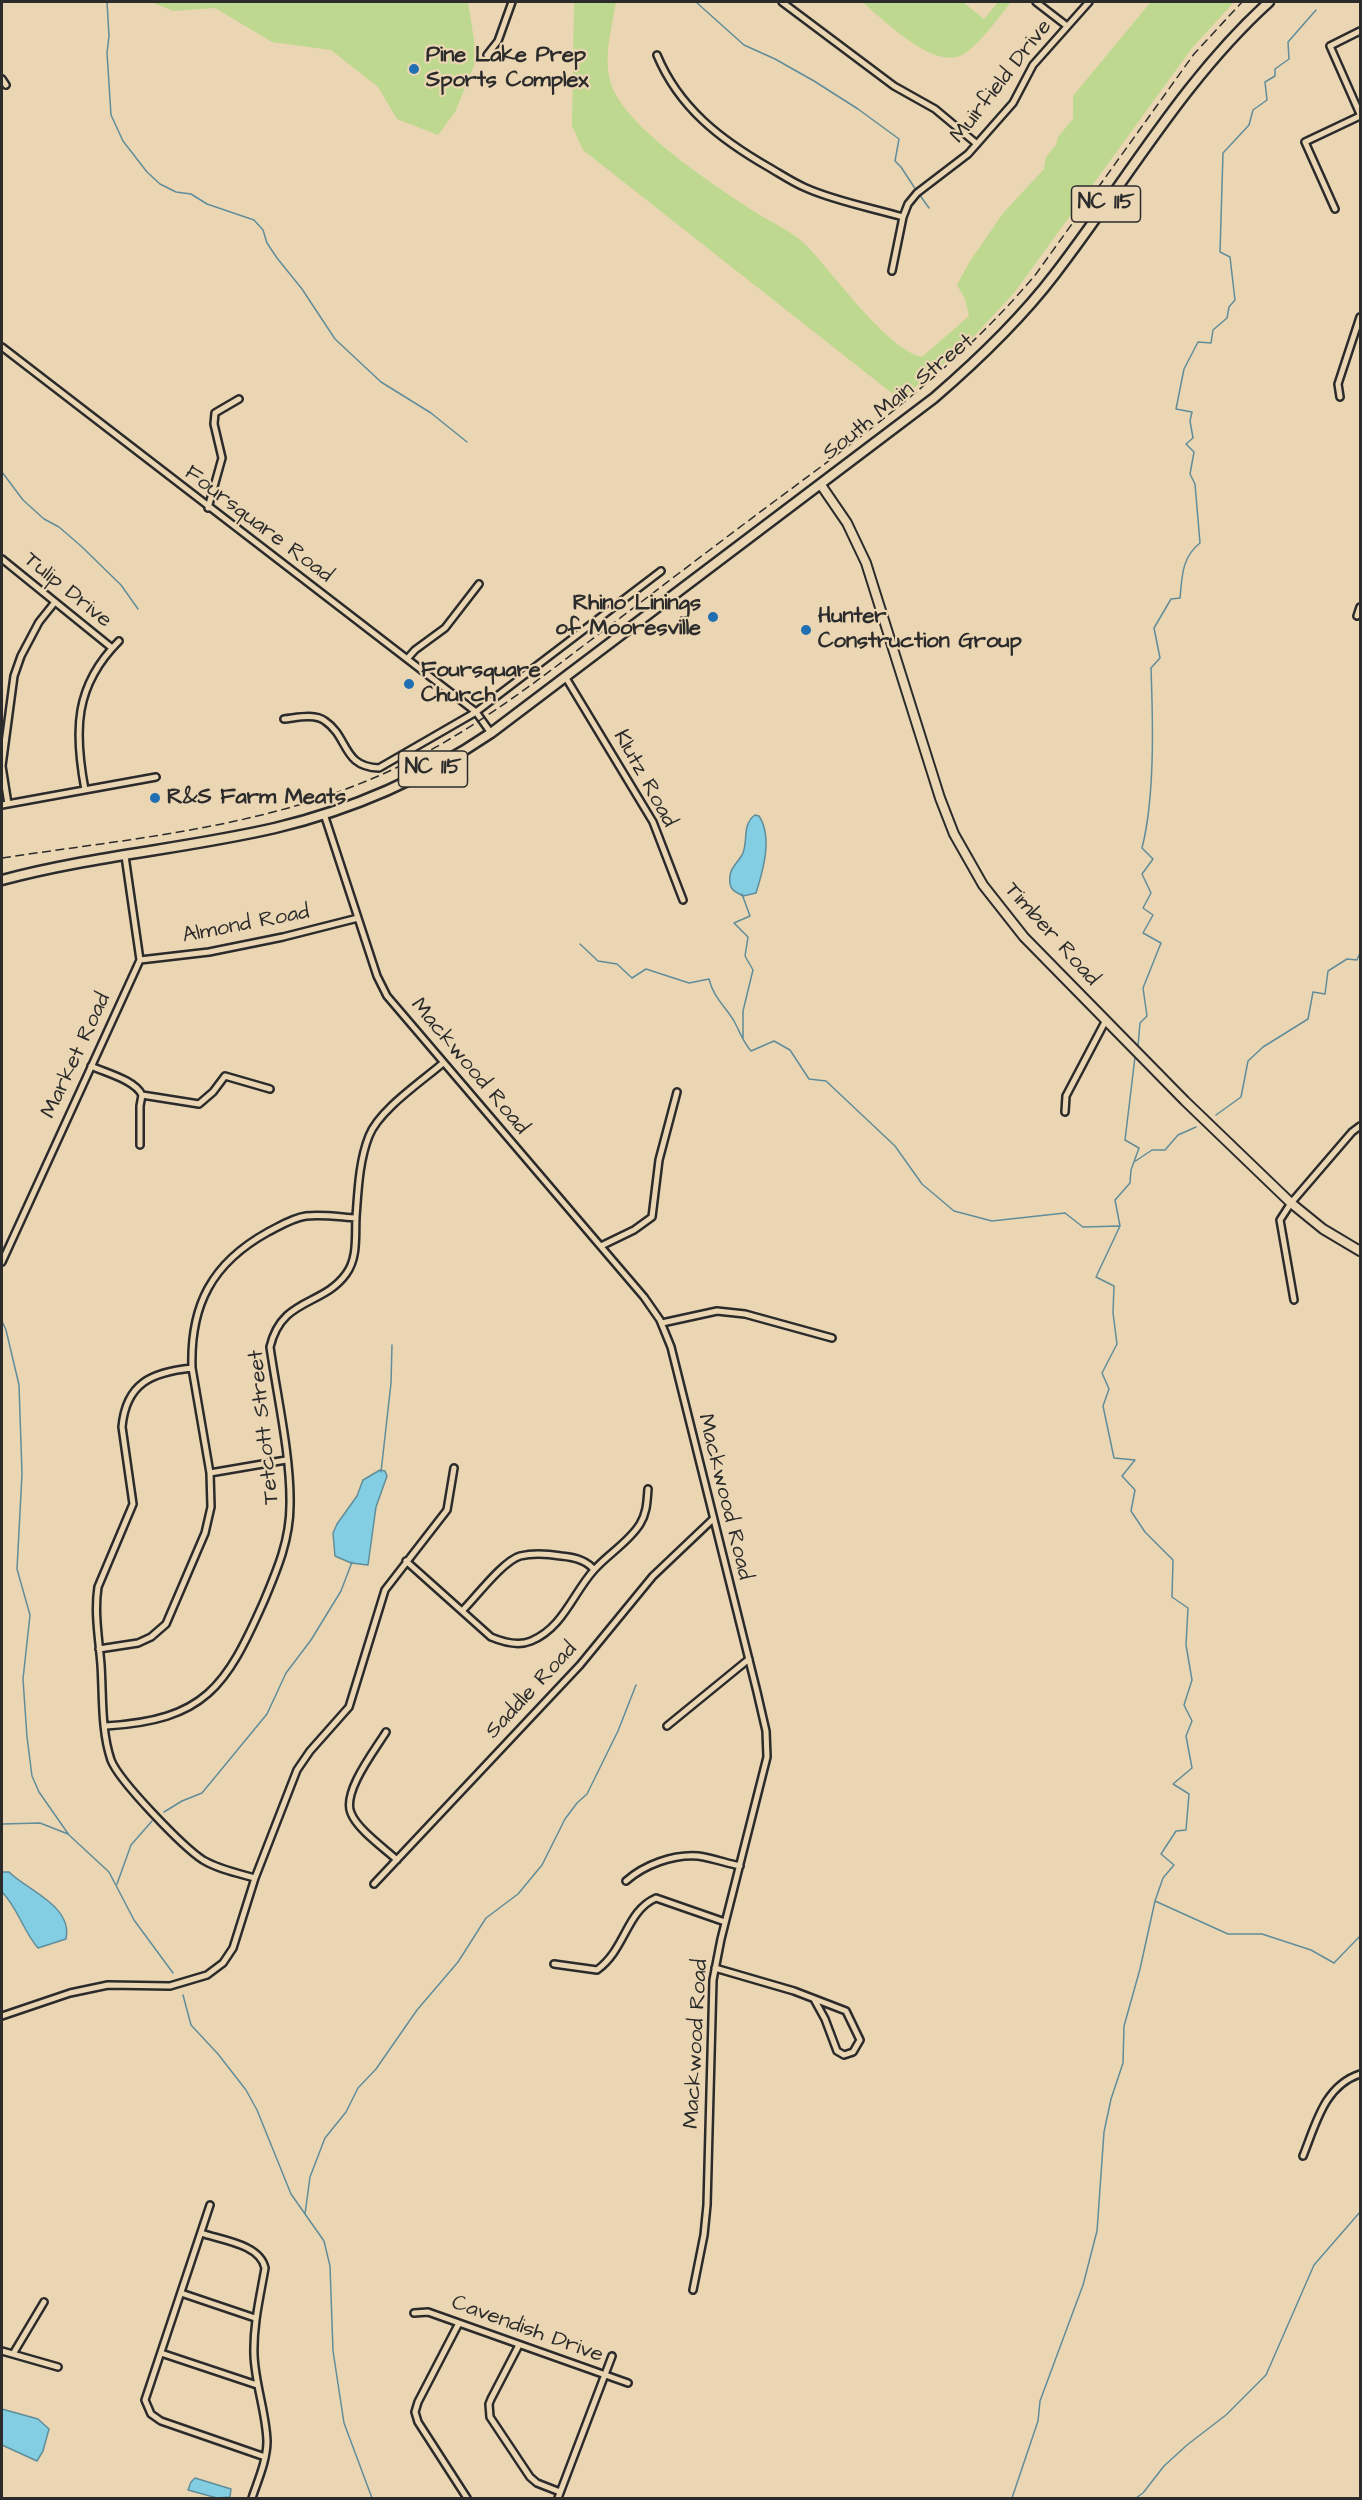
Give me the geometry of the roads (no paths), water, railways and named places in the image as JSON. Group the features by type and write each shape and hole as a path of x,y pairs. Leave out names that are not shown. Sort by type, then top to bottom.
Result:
{"main road":[{"name":"South Main Street","path":"821,484 950,384 1022,314 1078,243 1175,106 1214,57 1269,2"},
{"name":"NC 115","path":"2,880 58,867 265,830 324,814 402,784 440,765 491,734 821,484"}],"street":[{"path":"487,55 498,41 512,2"},
{"path":"782,2 894,86 935,109 977,144"},
{"path":"1036,2 1067,26"},
{"name":"Muirfield Drive","path":"892,271 903,217 908,204 917,193 962,159 977,144 1013,102 1033,65 1089,2"},
{"path":"1335,209 1305,142 1360,115 1330,46 1360,31"},
{"path":"657,55 681,98 701,120 728,143 807,189 903,217"},
{"path":"2,78 6,85"},
{"path":"1340,397 1338,384 1360,317"},
{"name":"Foursquare Road","path":"2,347 208,508 476,712 491,734"},
{"path":"208,508 222,458 214,424 215,413 239,399"},
{"name":"Timber Road","path":"821,484 847,523 866,563 940,798 958,842 983,885 1012,924 1291,1203 1323,1229 1360,1251"},
{"name":"Tulip Drive","path":"2,559 112,648"},
{"path":"284,719 311,717 325,721 352,758 370,767 379,768 476,712 661,571"},
{"path":"407,659 415,650 445,628 479,584"},
{"path":"55,602 39,622 21,656 14,676 2,766 4,804 156,777"},
{"path":"1357,616 1360,607"},
{"name":"Tulip Drive","path":"85,790 77,747 84,696 95,671 119,641"},
{"name":"Klutz Road","path":"566,678 650,816 683,900"},
{"name":"Mackwood Road","path":"324,814 377,976 387,996 644,1297 662,1323 673,1356 766,1731 767,1757 715,1968 704,2235 693,2290"},
{"path":"125,856 140,960"},
{"name":"Almond Road","path":"140,960 209,952 283,937 358,918"},
{"name":"Market Road","path":"2,1262 140,960"},
{"path":"1065,1112 1066,1096 1106,1020"},
{"name":"Tetcott Street","path":"106,1726 151,1721 182,1711 214,1689 229,1671 279,1565 286,1543 291,1507 270,1347 273,1335 286,1314 329,1290 346,1275 354,1256 362,1159 369,1135 390,1107 443,1063"},
{"path":"91,1066 139,1089 142,1095 140,1144"},
{"path":"142,1095 199,1104 213,1092 225,1076 270,1089"},
{"path":"601,1246 634,1230 652,1217 659,1160 677,1092"},
{"path":"1294,1300 1280,1220 1291,1203 1352,1131 1360,1126"},
{"path":"99,1648 138,1643 151,1637 166,1624 205,1533 211,1508 210,1473 192,1368 193,1333 200,1305 213,1279 232,1257 259,1237 294,1219 320,1216 356,1218"},
{"path":"662,1323 717,1311 745,1314 832,1338"},
{"path":"192,1368 155,1375 138,1387 126,1405 122,1427 133,1504 98,1587 95,1601 106,1726 111,1759 117,1771 179,1839 205,1861 255,1878"},
{"path":"210,1473 286,1460"},
{"path":"2,2016 70,1993 100,1986 121,1984 170,1986 207,1975 224,1963 233,1948 255,1878 297,1770 310,1751 349,1707 385,1590 447,1510 451,1498 454,1468"},
{"path":"406,1561 491,1637 506,1643 529,1643 544,1635 563,1616 594,1570 639,1525 647,1507 648,1489"},
{"name":"Saddle Road","path":"374,1884 580,1665 621,1613 670,1558 713,1518"},
{"path":"463,1610 507,1563 518,1556 547,1554 574,1557 590,1564 594,1570"},
{"path":"667,1726 748,1659"},
{"path":"386,1732 355,1783 350,1798 350,1811 357,1823 397,1860"},
{"path":"626,1881 636,1873 672,1858 698,1856 740,1866"},
{"path":"554,1964 597,1970 607,1963 619,1946 633,1917 645,1902 656,1898 725,1922"},
{"path":"715,1968 814,1999 846,2011 860,2040 853,2052 844,2055 837,2051 825,2019 814,1999"},
{"path":"1303,2156 1324,2105 1332,2092 1343,2082 1360,2074"},
{"path":"210,2205 145,2400 150,2414 161,2421 265,2457"},
{"path":"201,2233 250,2249 259,2254 263,2262 264,2268 255,2319 254,2357 266,2430 265,2457 252,2499"},
{"path":"181,2293 255,2319"},
{"path":"13,2354 44,2302"},
{"name":"Cavendish Drive","path":"414,2313 428,2312 628,2383"},
{"path":"459,2323 417,2402 415,2412 418,2422 467,2499"},
{"path":"519,2345 491,2399 490,2417 530,2478 561,2492"},
{"path":"2,2351 58,2367"},
{"path":"161,2353 257,2385"},
{"path":"558,2499 612,2356"}],"water":[{"path":"755,815 759,816 763,824 765,854 756,893 743,896 732,888 730,875 742,855 748,824"},
{"path":"380,1470 385,1471 387,1476 376,1507 368,1565 351,1563 335,1556 333,1533 357,1496 363,1480"},
{"path":"2,1872 9,1872 56,1908 63,1917 66,1939 38,1948 8,1898 2,1892"},
{"path":"2,2409 38,2419 49,2429 43,2451 37,2461 2,2445"},
{"path":"195,2478 231,2489 230,2497 217,2498 188,2490"}],"waterway":[{"path":"107,2 109,36 107,53 111,115 123,141 147,172 160,184 176,192 191,194 207,204 254,220 263,230 267,243 277,258 302,289 335,339 381,382 431,413 467,442"},
{"path":"696,2 744,45 814,81 899,139 895,161 916,190"},
{"path":"1138,1046 1140,1023 1147,1016 1143,988 1161,943 1143,933 1153,915 1143,908 1151,893 1142,874 1153,859 1142,848 1151,783 1151,668 1160,658 1154,628 1171,599 1180,598 1186,561 1200,543 1195,484 1190,474 1194,452 1186,444 1193,438 1190,421 1192,412 1176,409 1184,369 1198,342 1211,343 1213,330 1227,318 1229,307 1235,300 1230,257 1220,252 1223,153 1249,125 1253,110 1267,100 1265,82 1275,76 1275,69 1289,59 1288,42 1316,10"},
{"path":"919,194 929,208"},
{"path":"2,472 23,500 44,519 59,527 81,546 121,585 138,609"},
{"path":"742,894 750,916 734,923 748,937 745,956 753,970 743,1011 743,1039"},
{"path":"580,944 598,961 617,964 632,978 646,969 689,983 709,979 716,996 751,1051 774,1041 790,1050 809,1079 826,1081 895,1146 922,1184 954,1211 992,1221 1065,1213 1083,1227 1119,1226"},
{"path":"1216,1115 1241,1097 1248,1061 1263,1047 1308,1019 1313,992 1325,994 1328,971 1347,959 1357,960 1360,953"},
{"path":"1012,2498 1038,2421 1040,2401 1083,2285 1097,2231 1104,2132 1111,2099 1123,2063 1124,2026 1140,1969 1155,1901 1163,1878 1174,1865 1161,1854 1176,1831 1186,1830 1189,1794 1173,1784 1192,1768 1186,1736 1192,1721 1184,1705 1192,1680 1186,1645 1188,1608 1172,1597 1173,1560 1145,1532 1131,1511 1135,1490 1122,1476 1135,1460 1114,1458 1103,1406 1109,1389 1102,1373 1117,1344 1113,1313 1114,1286 1096,1277 1120,1226 1115,1200 1130,1183 1131,1170 1139,1148 1125,1140 1135,1057"},
{"path":"1134,1162 1152,1150 1165,1150 1178,1135 1196,1127"},
{"path":"2,1321 19,1385 22,1474 17,1569 30,1615 23,1679 32,1776 39,1792 69,1835 109,1872 134,1920 173,1973"},
{"path":"381,1472 391,1383 392,1345"},
{"path":"164,1812 202,1793 267,1714 286,1673 311,1640 341,1591 352,1562"},
{"path":"305,2214 310,2177 325,2138 346,2112 358,2088 376,2069 417,2010 458,1962 486,1918 518,1894 542,1865 565,1819 587,1794 618,1731 636,1685"},
{"path":"117,1884 131,1845 152,1821"},
{"path":"2,1824 40,1823 68,1834"},
{"path":"1155,1901 1228,1934 1262,1934 1311,1950 1334,1963 1360,1936"},
{"path":"183,1995 191,2025 218,2054 246,2090 257,2110 291,2194 324,2241 330,2266 333,2351 344,2423 372,2498"},
{"path":"1136,2498 1143,2493 1164,2466 1226,2415 1266,2375 1314,2265 1360,2212"}],"railway":[{"path":"2,858 180,832 312,801 386,773 445,742 502,706 883,419 963,351 1036,274 1194,54 1242,2"}],"place":[{"name":"Pine Lake Prep Sports Complex","path":"414,69"},
{"name":"Rhino Linings of Mooresville","path":"713,617"},
{"name":"Hunter Construction Group","path":"806,630"},
{"name":"Foursquare Church","path":"409,684"},
{"name":"R&S Farm Meats","path":"155,798"}]}
